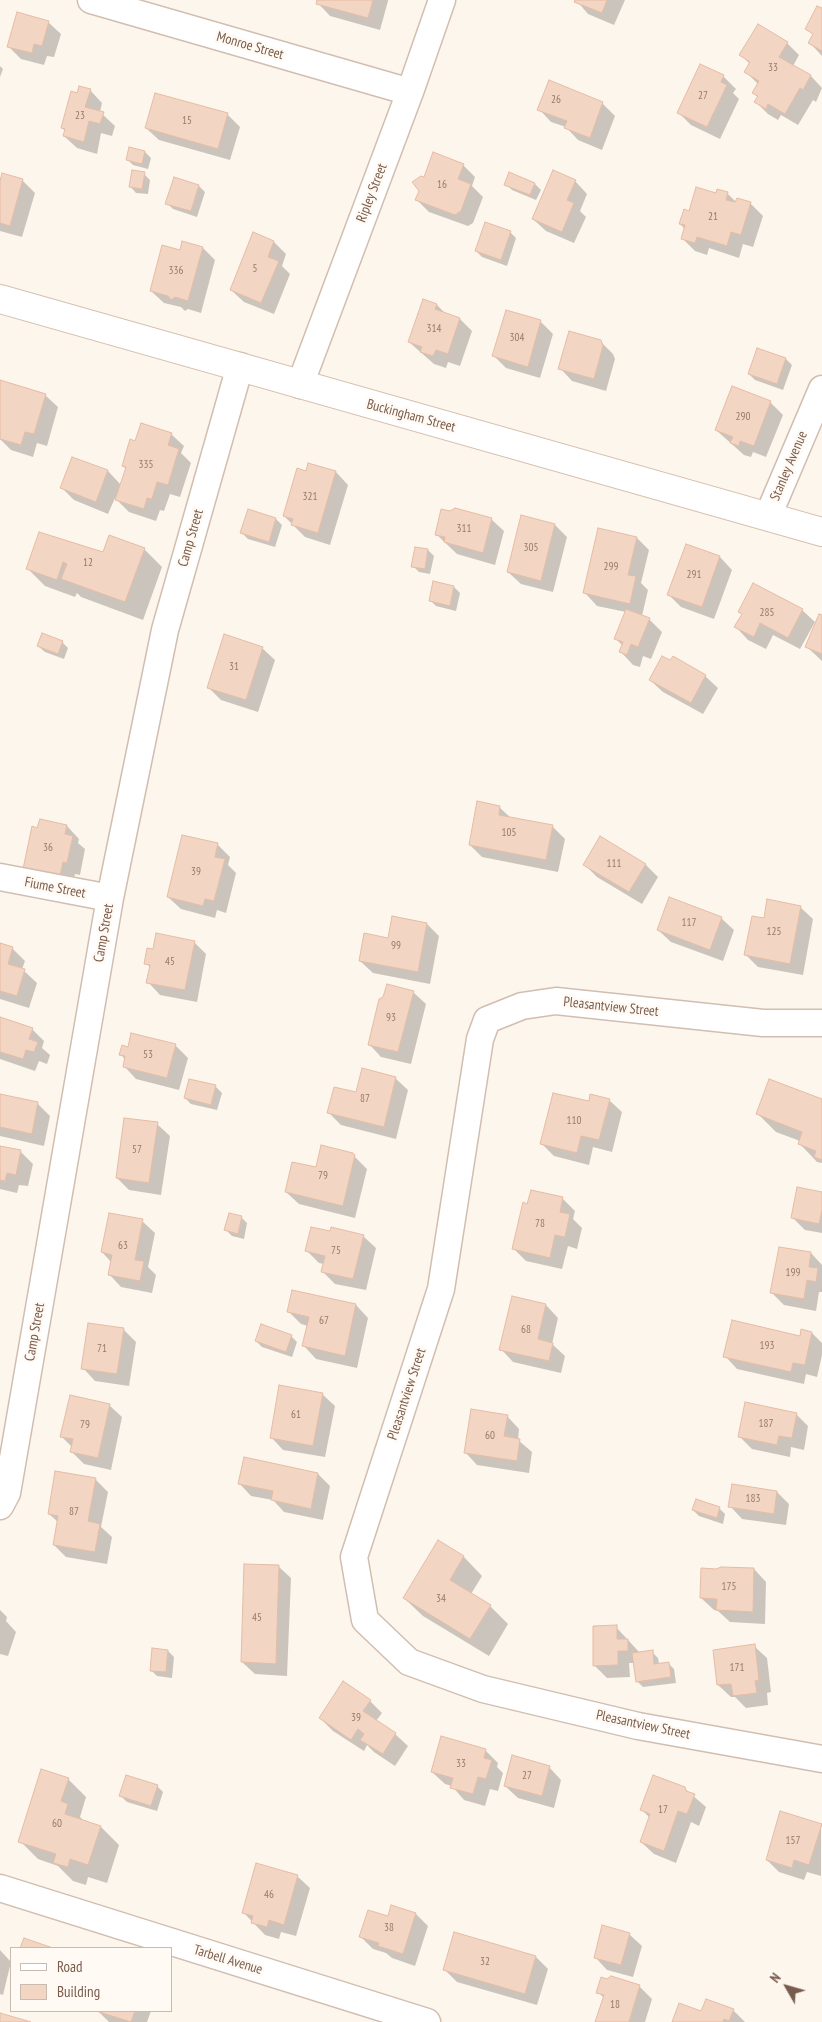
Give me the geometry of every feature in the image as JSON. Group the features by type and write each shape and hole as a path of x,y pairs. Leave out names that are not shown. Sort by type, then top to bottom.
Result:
{"main road":[{"name":"Buckingham Street","path":"0,299 822,532"}],"street":[{"name":"Monroe Street","path":"91,0 410,92"},
{"name":"Ripley Street","path":"300,385 410,92 442,0"},
{"name":"Camp Street","path":"0,1506 7,1493 110,898 165,630 240,366"},
{"name":"Stanley Avenue","path":"768,516 822,389"},
{"name":"Fiume Street","path":"0,877 110,898"},
{"name":"Pleasantview Street","path":"822,1023 763,1023 556,1001 522,1006 487,1020 480,1039 441,1289 354,1557 364,1620 408,1662 483,1690 609,1719 822,1759"},
{"name":"Tarbell Avenue","path":"0,1888 427,2022"}],"building":[{"path":"317,0 373,0 368,18 316,4"},
{"path":"575,0 607,0 602,13 574,2"},
{"path":"817,6 822,8 822,51 808,43 813,34 805,29"},
{"path":"17,12 49,21 42,46 34,44 32,53 7,47"},
{"path":"758,24 788,42 779,57 811,75 803,90 800,88 785,114 768,104 766,109 754,102 758,96 752,93 759,81 744,72 750,62 739,55"},
{"path":"700,64 724,75 721,82 727,85 707,127 677,113"},
{"path":"549,80 603,102 590,138 564,128 567,121 537,110"},
{"path":"79,86 91,89 85,107 104,112 100,124 89,121 84,142 63,136 65,129 61,128 71,91 77,93"},
{"path":"155,93 228,113 218,149 145,128"},
{"path":"129,147 145,151 142,164 126,160"},
{"path":"433,152 464,164 458,179 471,184 461,211 455,215 415,200 419,191 412,182 421,176 424,177"},
{"path":"132,170 145,172 142,189 129,187"},
{"path":"553,170 576,180 567,200 574,203 562,232 532,219"},
{"path":"509,172 535,183 530,195 504,185"},
{"path":"2,173 23,179 10,226 0,223 0,181"},
{"path":"174,177 199,185 191,211 165,204"},
{"path":"696,187 716,193 717,189 728,192 726,200 735,202 737,198 751,202 741,235 731,232 727,246 697,237 695,243 681,239 685,225 679,224 684,209 689,211"},
{"path":"485,222 511,231 501,260 475,251"},
{"path":"253,232 274,241 268,257 279,261 261,303 230,290"},
{"path":"182,241 203,247 188,301 175,297 171,300 168,296 150,291 162,245 180,250"},
{"path":"423,299 437,304 435,309 460,318 448,354 436,350 433,356 420,352 422,347 408,342"},
{"path":"506,310 541,320 528,367 492,356"},
{"path":"569,331 601,340 603,346 594,379 558,369"},
{"path":"757,348 786,358 777,384 748,374"},
{"path":"0,380 46,394 34,434 25,432 21,445 0,439"},
{"path":"732,386 771,401 754,446 740,441 739,446 730,443 733,437 715,430"},
{"path":"141,423 172,433 168,445 179,449 168,485 157,482 152,499 147,498 144,509 115,500 126,467 122,466 130,439 135,441"},
{"path":"72,457 108,470 96,502 60,488"},
{"path":"308,463 336,471 318,533 291,525 293,519 283,516 297,468 306,471"},
{"path":"455,508 492,518 483,553 444,542 445,537 435,535 441,509 450,511"},
{"path":"248,509 276,518 269,542 240,533"},
{"path":"521,515 555,524 541,581 507,572"},
{"path":"598,528 637,537 628,575 636,576 630,604 583,593"},
{"path":"39,532 103,552 109,535 145,548 125,602 61,579 67,564 63,562 57,580 26,569"},
{"path":"686,544 720,556 702,607 667,595"},
{"path":"415,547 428,549 425,569 411,567"},
{"path":"433,581 454,586 450,606 429,601"},
{"path":"753,583 803,609 788,638 760,623 754,637 734,627 742,614 738,612"},
{"path":"626,609 650,618 638,647 631,644 627,655 619,652 623,642 614,639"},
{"path":"819,614 822,615 822,654 805,647"},
{"path":"42,633 63,641 58,654 37,646"},
{"path":"224,634 263,647 246,700 207,688"},
{"path":"662,656 670,660 673,656 706,675 691,703 649,680"},
{"path":"477,801 500,806 499,815 553,825 546,860 469,845"},
{"path":"40,819 67,825 65,834 73,836 67,863 63,862 60,876 23,869 32,826 37,828"},
{"path":"182,835 218,843 215,857 225,859 214,901 205,899 203,906 167,897"},
{"path":"600,836 646,864 629,892 583,865"},
{"path":"669,897 722,917 710,950 657,930"},
{"path":"767,899 801,906 790,964 744,955 752,916 764,918"},
{"path":"392,916 427,923 418,972 359,961 364,933 388,938"},
{"path":"156,933 195,941 185,990 146,983 150,965 144,964 147,948 153,949"},
{"path":"0,943 13,947 8,964 25,969 17,996 0,991"},
{"path":"387,984 414,991 398,1052 368,1045 379,999 383,997"},
{"path":"0,1017 33,1028 29,1039 38,1042 34,1052 26,1050 23,1059 0,1052"},
{"path":"131,1033 176,1044 167,1078 123,1067 125,1056 119,1055 122,1045 128,1047"},
{"path":"362,1068 396,1077 384,1127 327,1113 334,1087 356,1092"},
{"path":"189,1079 216,1085 211,1105 184,1098"},
{"path":"769,1079 822,1099 822,1160 814,1157 816,1151 798,1144 802,1132 756,1114"},
{"path":"553,1093 589,1101 590,1094 610,1099 599,1140 581,1136 577,1153 540,1144"},
{"path":"0,1094 38,1102 32,1134 0,1127"},
{"path":"124,1118 158,1122 149,1183 116,1178"},
{"path":"321,1145 355,1155 343,1206 285,1192 292,1162 316,1167"},
{"path":"0,1146 21,1150 16,1175 7,1173 5,1181 0,1180"},
{"path":"797,1187 822,1192 822,1210 819,1224 791,1218"},
{"path":"531,1190 563,1197 560,1212 570,1214 565,1237 555,1235 550,1258 512,1249 523,1202 527,1204"},
{"path":"109,1213 143,1219 135,1260 144,1261 140,1281 108,1275 112,1255 101,1252"},
{"path":"229,1213 242,1216 238,1234 224,1230"},
{"path":"311,1227 330,1231 331,1227 364,1235 353,1279 321,1272 325,1256 305,1251"},
{"path":"779,1247 811,1252 809,1267 818,1268 816,1282 807,1280 804,1299 770,1293"},
{"path":"292,1290 356,1304 345,1356 302,1346 309,1317 287,1312"},
{"path":"512,1296 546,1304 538,1339 553,1343 549,1361 499,1350"},
{"path":"732,1320 800,1336 801,1329 812,1332 805,1365 793,1363 791,1372 723,1357"},
{"path":"88,1323 124,1328 117,1374 81,1369"},
{"path":"261,1324 292,1335 286,1352 255,1341"},
{"path":"279,1385 323,1393 313,1446 270,1438"},
{"path":"70,1395 110,1404 98,1458 70,1452 73,1439 60,1437"},
{"path":"745,1402 797,1413 792,1438 779,1436 777,1445 738,1437"},
{"path":"471,1409 508,1415 504,1436 520,1439 517,1461 464,1453"},
{"path":"244,1457 318,1473 311,1509 271,1500 273,1491 238,1484"},
{"path":"55,1471 96,1478 88,1521 100,1524 95,1552 53,1545 58,1516 48,1514"},
{"path":"732,1484 777,1491 774,1514 728,1507"},
{"path":"696,1499 720,1507 717,1518 692,1510"},
{"path":"438,1540 464,1556 450,1580 491,1605 470,1639 403,1598"},
{"path":"244,1564 279,1565 276,1664 241,1662"},
{"path":"721,1567 754,1568 753,1612 716,1610 717,1599 700,1598 701,1568 716,1569"},
{"path":"617,1625 617,1639 628,1639 628,1651 618,1651 618,1665 593,1666 593,1626"},
{"path":"755,1644 759,1680 755,1681 757,1693 733,1696 731,1684 717,1685 713,1650"},
{"path":"152,1648 168,1650 166,1672 150,1671"},
{"path":"653,1650 654,1664 669,1662 671,1677 636,1682 632,1653"},
{"path":"343,1681 371,1700 363,1711 396,1733 383,1754 360,1740 364,1734 358,1729 351,1740 319,1718"},
{"path":"441,1736 486,1749 484,1758 492,1760 486,1779 478,1777 473,1794 450,1788 453,1778 431,1772"},
{"path":"512,1755 550,1766 542,1796 504,1786"},
{"path":"41,1769 69,1778 61,1801 68,1804 65,1814 101,1826 88,1865 70,1859 68,1867 53,1863 56,1854 18,1842"},
{"path":"126,1775 158,1785 151,1806 119,1796"},
{"path":"653,1775 685,1787 686,1791 695,1794 687,1814 678,1811 664,1851 640,1842 650,1814 640,1810"},
{"path":"780,1811 822,1824 809,1865 794,1860 792,1868 766,1860"},
{"path":"256,1863 298,1875 284,1925 269,1920 267,1927 251,1923 253,1916 242,1913"},
{"path":"391,1905 416,1913 403,1954 378,1946 379,1943 359,1937 368,1910 388,1916"},
{"path":"602,1925 630,1933 621,1965 594,1958"},
{"path":"454,1932 536,1956 525,1994 443,1970"},
{"path":"24,1938 50,1947 20,1947"},
{"path":"611,1976 640,1985 629,2022 595,2022 604,1995 596,1993 601,1977 607,1979"},
{"path":"706,1999 734,2009 729,2021 724,2019 723,2022 672,2022 679,2003 701,2011"},
{"path":"99,2012 135,2012 131,2022"},
{"path":"0,2013 31,2022 0,2022"}]}
